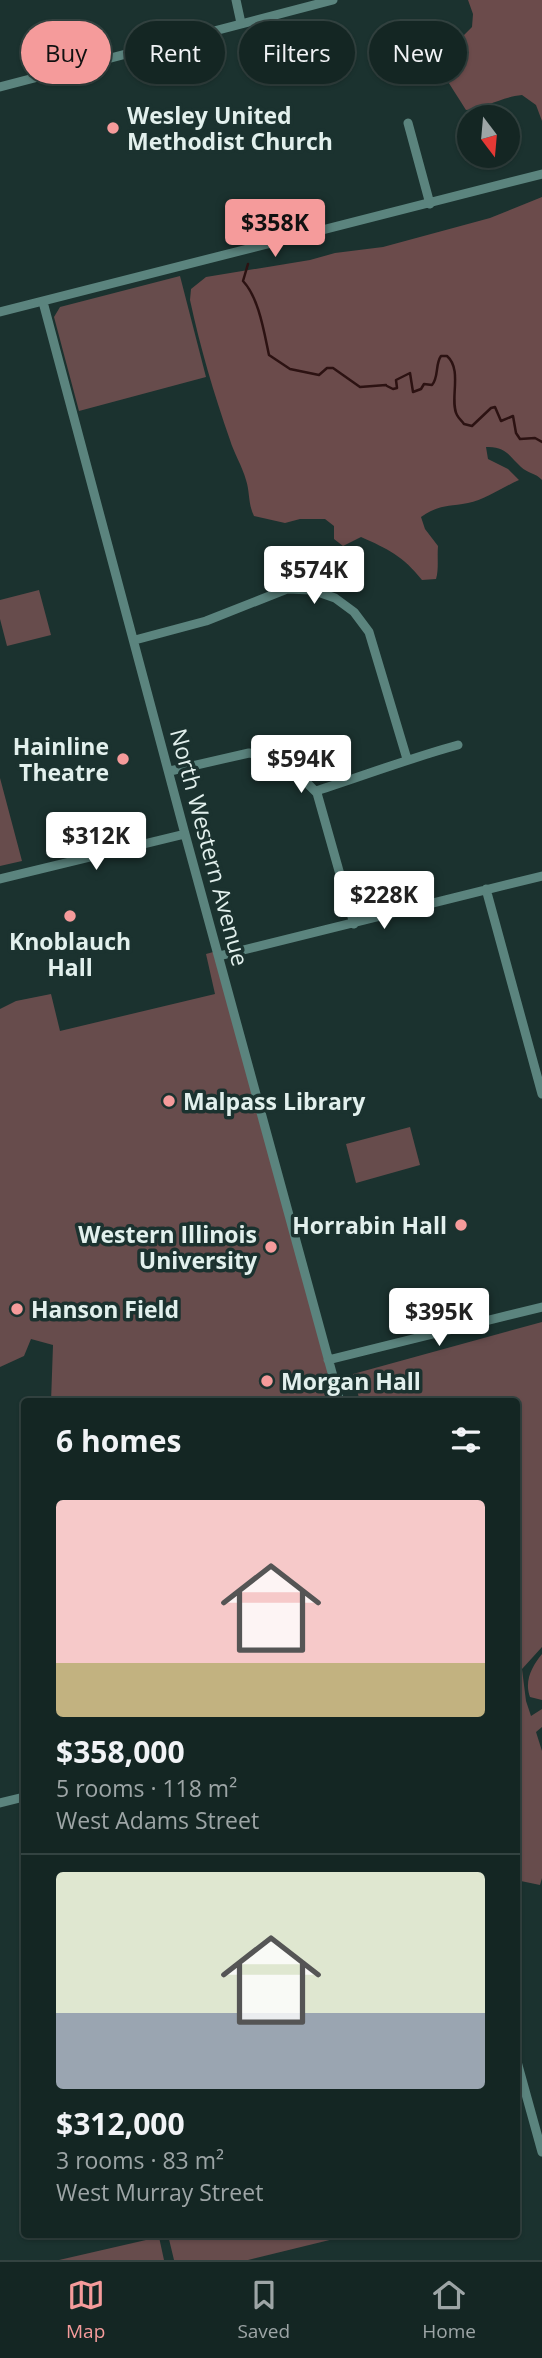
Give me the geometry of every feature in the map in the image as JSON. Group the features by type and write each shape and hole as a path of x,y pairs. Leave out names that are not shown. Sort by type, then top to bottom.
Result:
{"street":[{"path":"236,0 241,21"},
{"path":"250,21 333,0"},
{"path":"1,84 239,24"},
{"path":"408,123 430,204"},
{"path":"0,312 542,174"},
{"name":"North Western Avenue","path":"43,302 339,1398"},
{"path":"135,640 206,621 287,589 323,593 345,604 369,632 407,759"},
{"path":"316,790 458,745"},
{"path":"170,771 239,754 257,753 273,757 309,782 316,790 354,924"},
{"path":"0,880 185,834"},
{"path":"219,956 542,876"},
{"path":"486,890 542,1094"},
{"path":"328,1360 542,1307"},
{"path":"0,1803 21,1798"},
{"path":"520,2072 542,2152"}],"shaded area":[{"path":"468,0 542,0 542,121 536,105 522,95 486,105 463,105 450,84 467,84 467,32 472,27 473,14"},
{"path":"542,197 542,480 523,469 503,450 486,447 488,459 508,469 519,480 481,499 439,508 421,517 425,529 438,546 436,579 422,580 394,554 361,537 343,546 334,539 334,526 325,519 300,519 285,523 254,516 246,480 224,423 203,353 190,300 191,289 206,277 310,260 335,253 383,247 490,218"},
{"path":"180,276 206,377 79,411 54,317 60,307"},
{"path":"39,590 51,635 7,646 0,619 0,600"},
{"path":"0,778 22,861 0,866"},
{"path":"217,951 339,1398 51,1398 53,1345 31,1339 24,1356 0,1367 0,1009 16,1001 51,994 60,1031 215,994 206,954"},
{"path":"410,1127 420,1165 356,1183 346,1144"},
{"path":"542,1322 542,1647 522,1669 531,1716 542,1709 542,1727 536,1732 542,1751 540,1885 520,1881 520,1398 359,1398 353,1374"},
{"path":"542,1654 542,1700 530,1697 528,1685 532,1669"},
{"path":"159,2238 164,2260 59,2260"},
{"path":"169,2238 338,2238 248,2260 174,2260"}],"waterway":[{"path":"248,264 243,281 257,306 269,355 290,369 319,375 327,368 333,368 360,387 386,385"},
{"path":"387,386 397,388 396,380 410,373 413,392 421,389 424,384 432,385 439,359 441,356 447,356 454,369 455,409 464,424 472,426 495,407 501,421 513,416 520,439 535,438 542,442"}],"place":[{"name":"Wesley United Methodist Church","path":"113,128"},
{"name":"Hainline Theatre","path":"123,759"},
{"name":"Knoblauch Hall","path":"70,916"},
{"name":"Malpass Library","path":"169,1101"},
{"name":"Horrabin Hall","path":"461,1225"},
{"name":"Western Illinois University","path":"271,1247"},
{"name":"Hanson Field","path":"17,1309"},
{"name":"Morgan Hall","path":"267,1381"}]}
